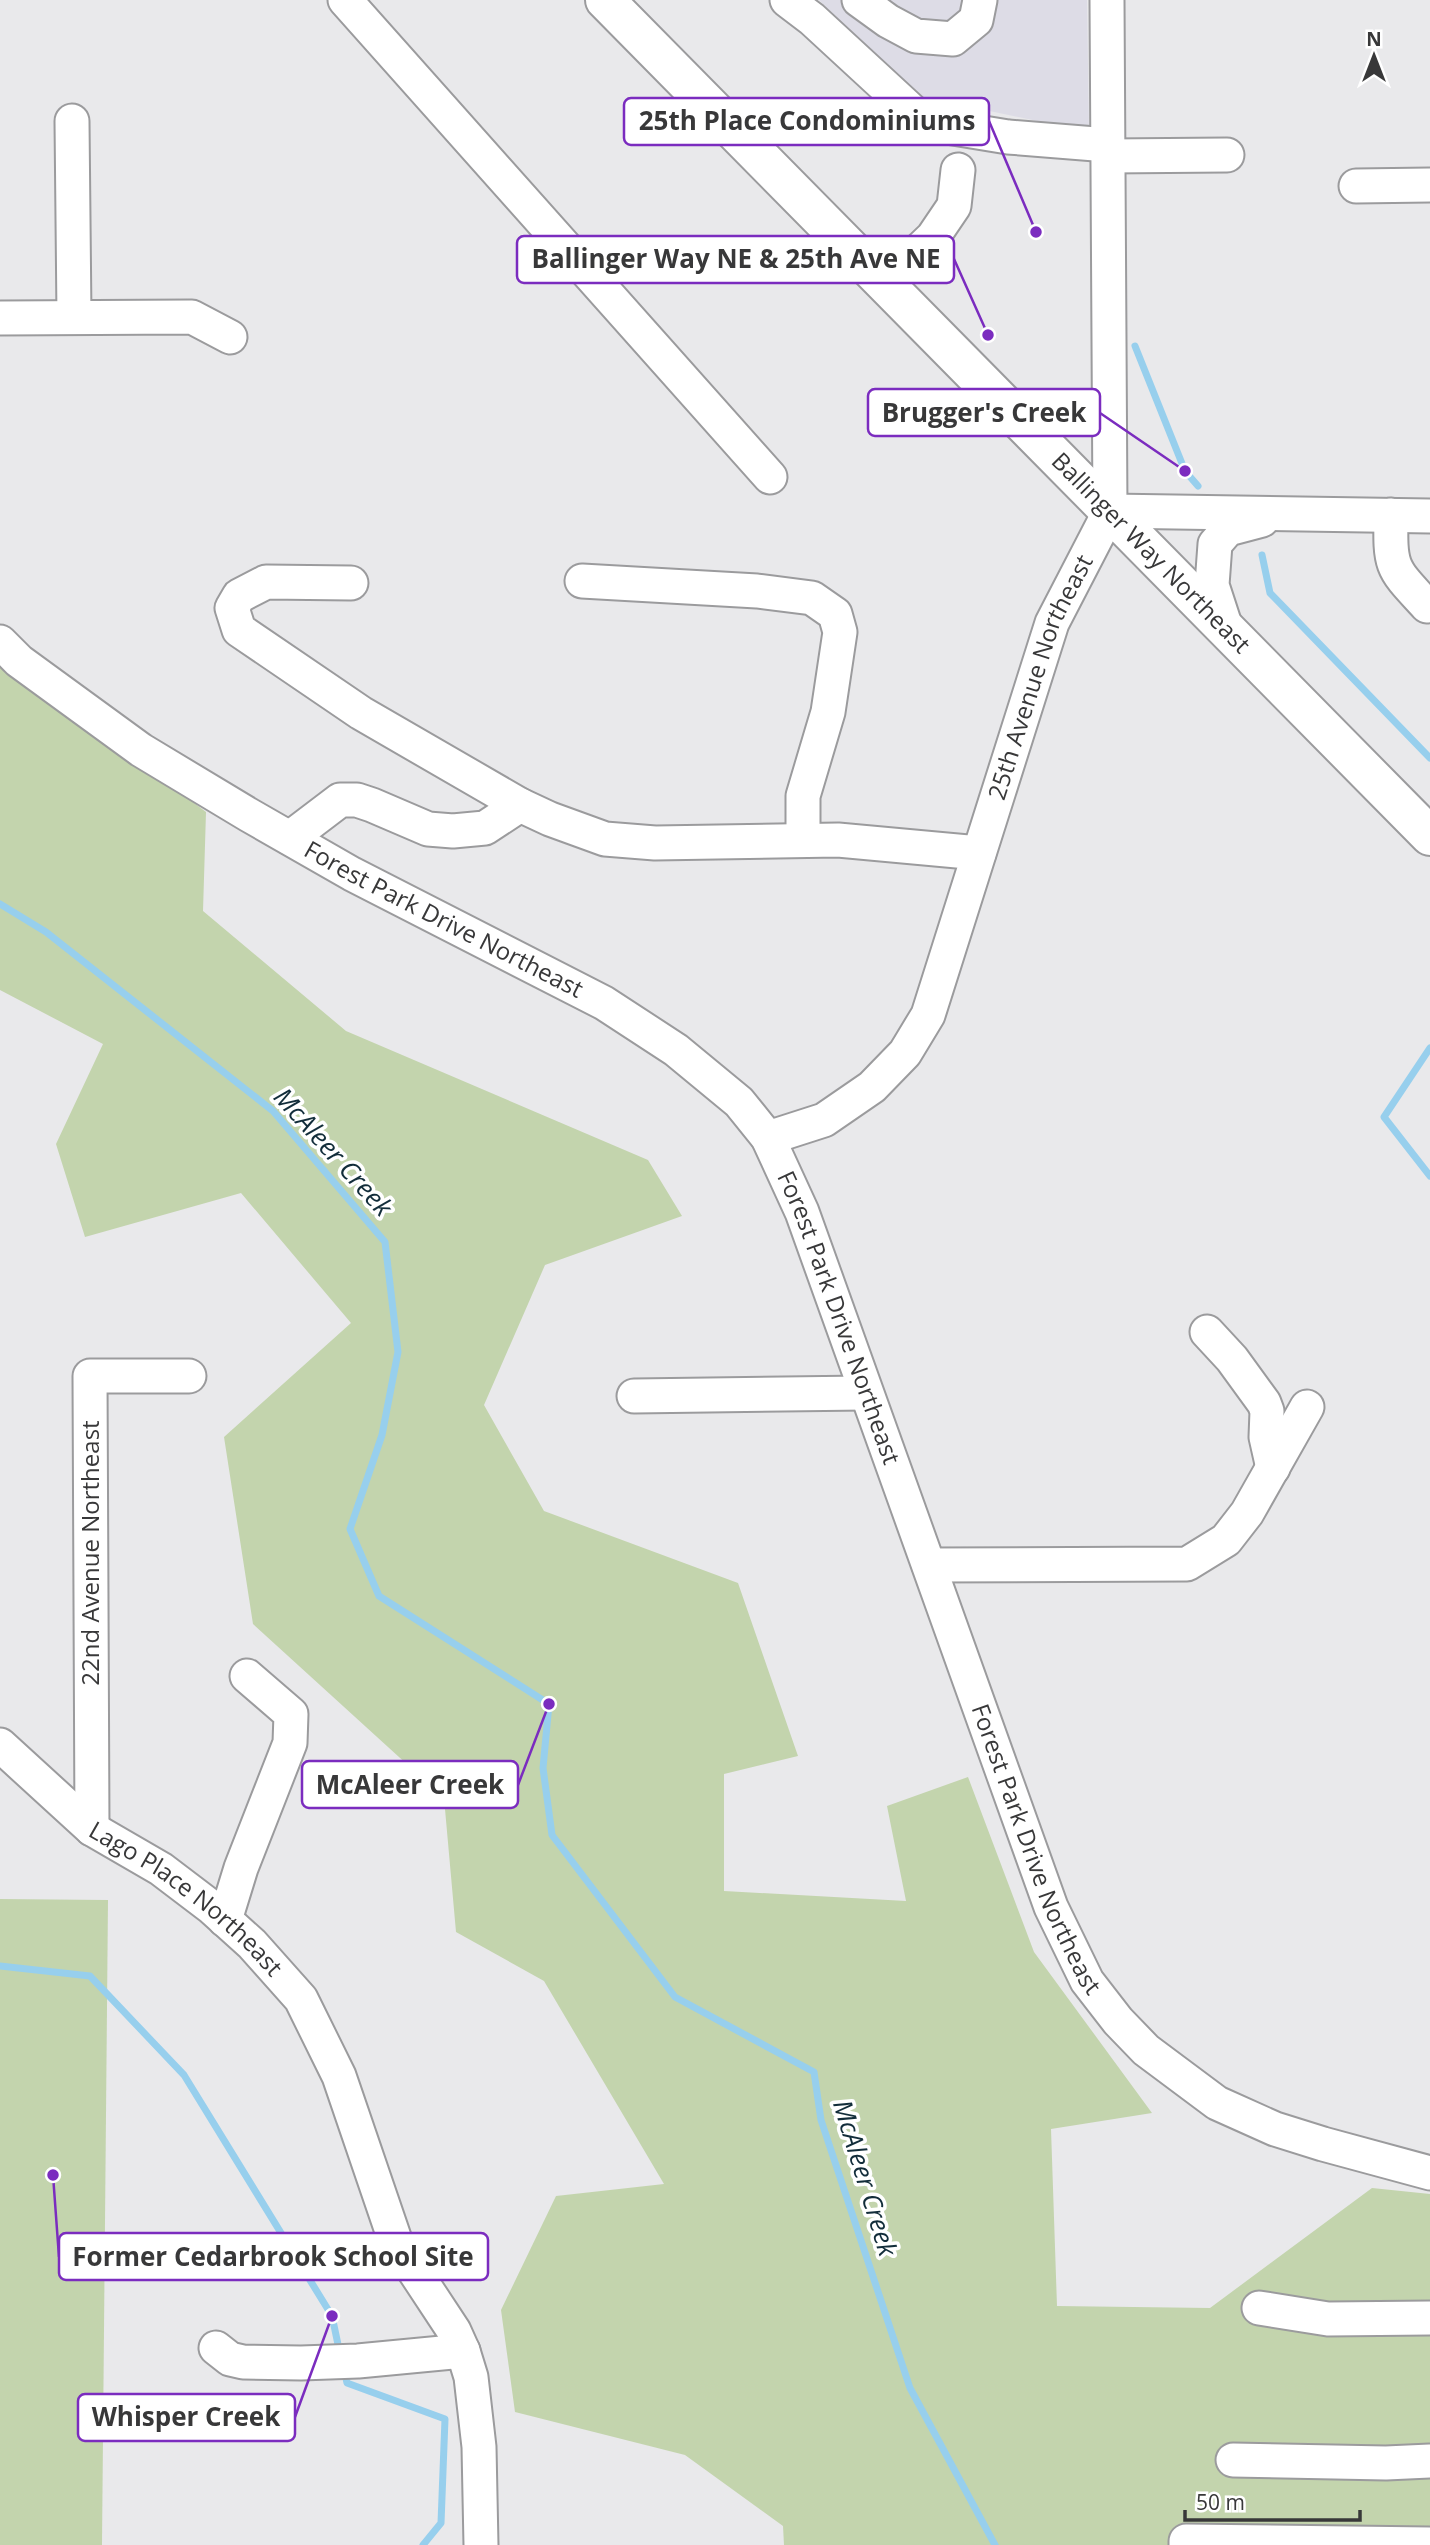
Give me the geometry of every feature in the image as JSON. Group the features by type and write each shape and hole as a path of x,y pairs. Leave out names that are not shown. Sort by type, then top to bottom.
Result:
{"main road":[{"name":"Ballinger Way Northeast","path":"605,0 1430,836"}],"street":[{"path":"345,0 770,477"},
{"path":"787,0 812,19 915,114 947,127 1108,151 1227,155"},
{"path":"859,0 888,21 916,36 953,39 976,20 980,0"},
{"name":"25th Avenue Northeast","path":"768,1138 824,1120 872,1087 905,1053 928,1015 1052,623 1110,511 1107,0"},
{"path":"72,121 74,317"},
{"path":"885,283 933,237 954,206 958,170"},
{"path":"1356,186 1430,185"},
{"path":"0,318 192,317 230,337"},
{"path":"1110,511 1430,516"},
{"path":"1226,628 1212,585 1215,544 1228,529 1284,513"},
{"path":"1391,515 1392,562 1398,574 1427,606"},
{"path":"582,581 757,591 812,598 835,614 840,632 828,712 803,796 803,840"},
{"path":"351,583 266,582 239,596 232,608 239,630 361,713 550,819 605,839 655,843 838,840 979,853"},
{"name":"Forest Park Drive Northeast","path":"0,642 19,661 141,750 352,874 604,1003 676,1051 739,1102 768,1138 802,1212 1051,1907 1087,1981 1118,2021 1146,2050 1217,2103 1275,2129 1311,2141 1430,2173"},
{"path":"290,838 340,800 365,802 428,829 453,831 485,828 520,804"},
{"path":"1207,1332 1232,1359 1264,1403 1267,1411 1266,1437 1273,1468"},
{"name":"22nd Avenue Northeast","path":"92,1829 90,1376 189,1376"},
{"path":"634,1396 866,1393"},
{"path":"929,1565 1187,1564 1226,1540 1247,1513 1307,1407"},
{"path":"225,1920 241,1868 289,1743 291,1714 247,1676"},
{"name":"Lago Place Northeast","path":"0,1745 92,1829 161,1869 225,1920 252,1944 301,1999 339,2076 396,2243 454,2331 463,2351 471,2377 479,2447 481,2545"},
{"path":"1259,2308 1328,2319 1430,2318"},
{"path":"216,2348 230,2359 243,2362 300,2363 358,2361 463,2351"},
{"path":"1233,2460 1387,2463 1430,2461"},
{"path":"1186,2543 1430,2544"}],"shaded area":[{"path":"819,0 1087,0 1089,132 914,95"}],"green space":[{"path":"0,655 206,812 203,911 346,1031 648,1160 682,1216 545,1265 484,1405 544,1511 738,1583 798,1756 724,1774 724,1891 906,1901 887,1806 968,1777 1034,1952 1152,2113 1051,2129 1057,2306 1210,2308 1372,2188 1430,2194 1430,2545 784,2545 783,2526 685,2455 515,2412 501,2310 556,2196 664,2184 544,1981 456,1932 444,1798 253,1624 224,1437 351,1323 241,1193 85,1237 56,1144 103,1044 0,990"},
{"path":"0,1899 108,1900 102,2545 0,2545"}],"waterway":[{"path":"1135,346 1185,471 1198,486"},
{"path":"1262,555 1270,593 1430,758"},
{"name":"McAleer Creek","path":"0,904 46,932 273,1111 385,1242 398,1352 382,1435 350,1529 379,1596 549,1704 543,1768 552,1835 675,1997 814,2072 821,2120 910,2388 995,2545"},
{"path":"1430,1048 1384,1117 1430,1176"},
{"path":"0,1966 90,1976 184,2075 332,2316 340,2354"},
{"path":"344,2369 347,2383 445,2419 441,2523 423,2545"}],"place":[{"name":"25th Place Condominiums","path":"1036,232"},
{"name":"Ballinger Way NE & 25th Ave NE","path":"988,335"},
{"name":"Brugger's Creek","path":"1185,471"},
{"name":"McAleer Creek","path":"549,1704"},
{"name":"Former Cedarbrook School Site","path":"53,2175"},
{"name":"Whisper Creek","path":"332,2316"}]}
